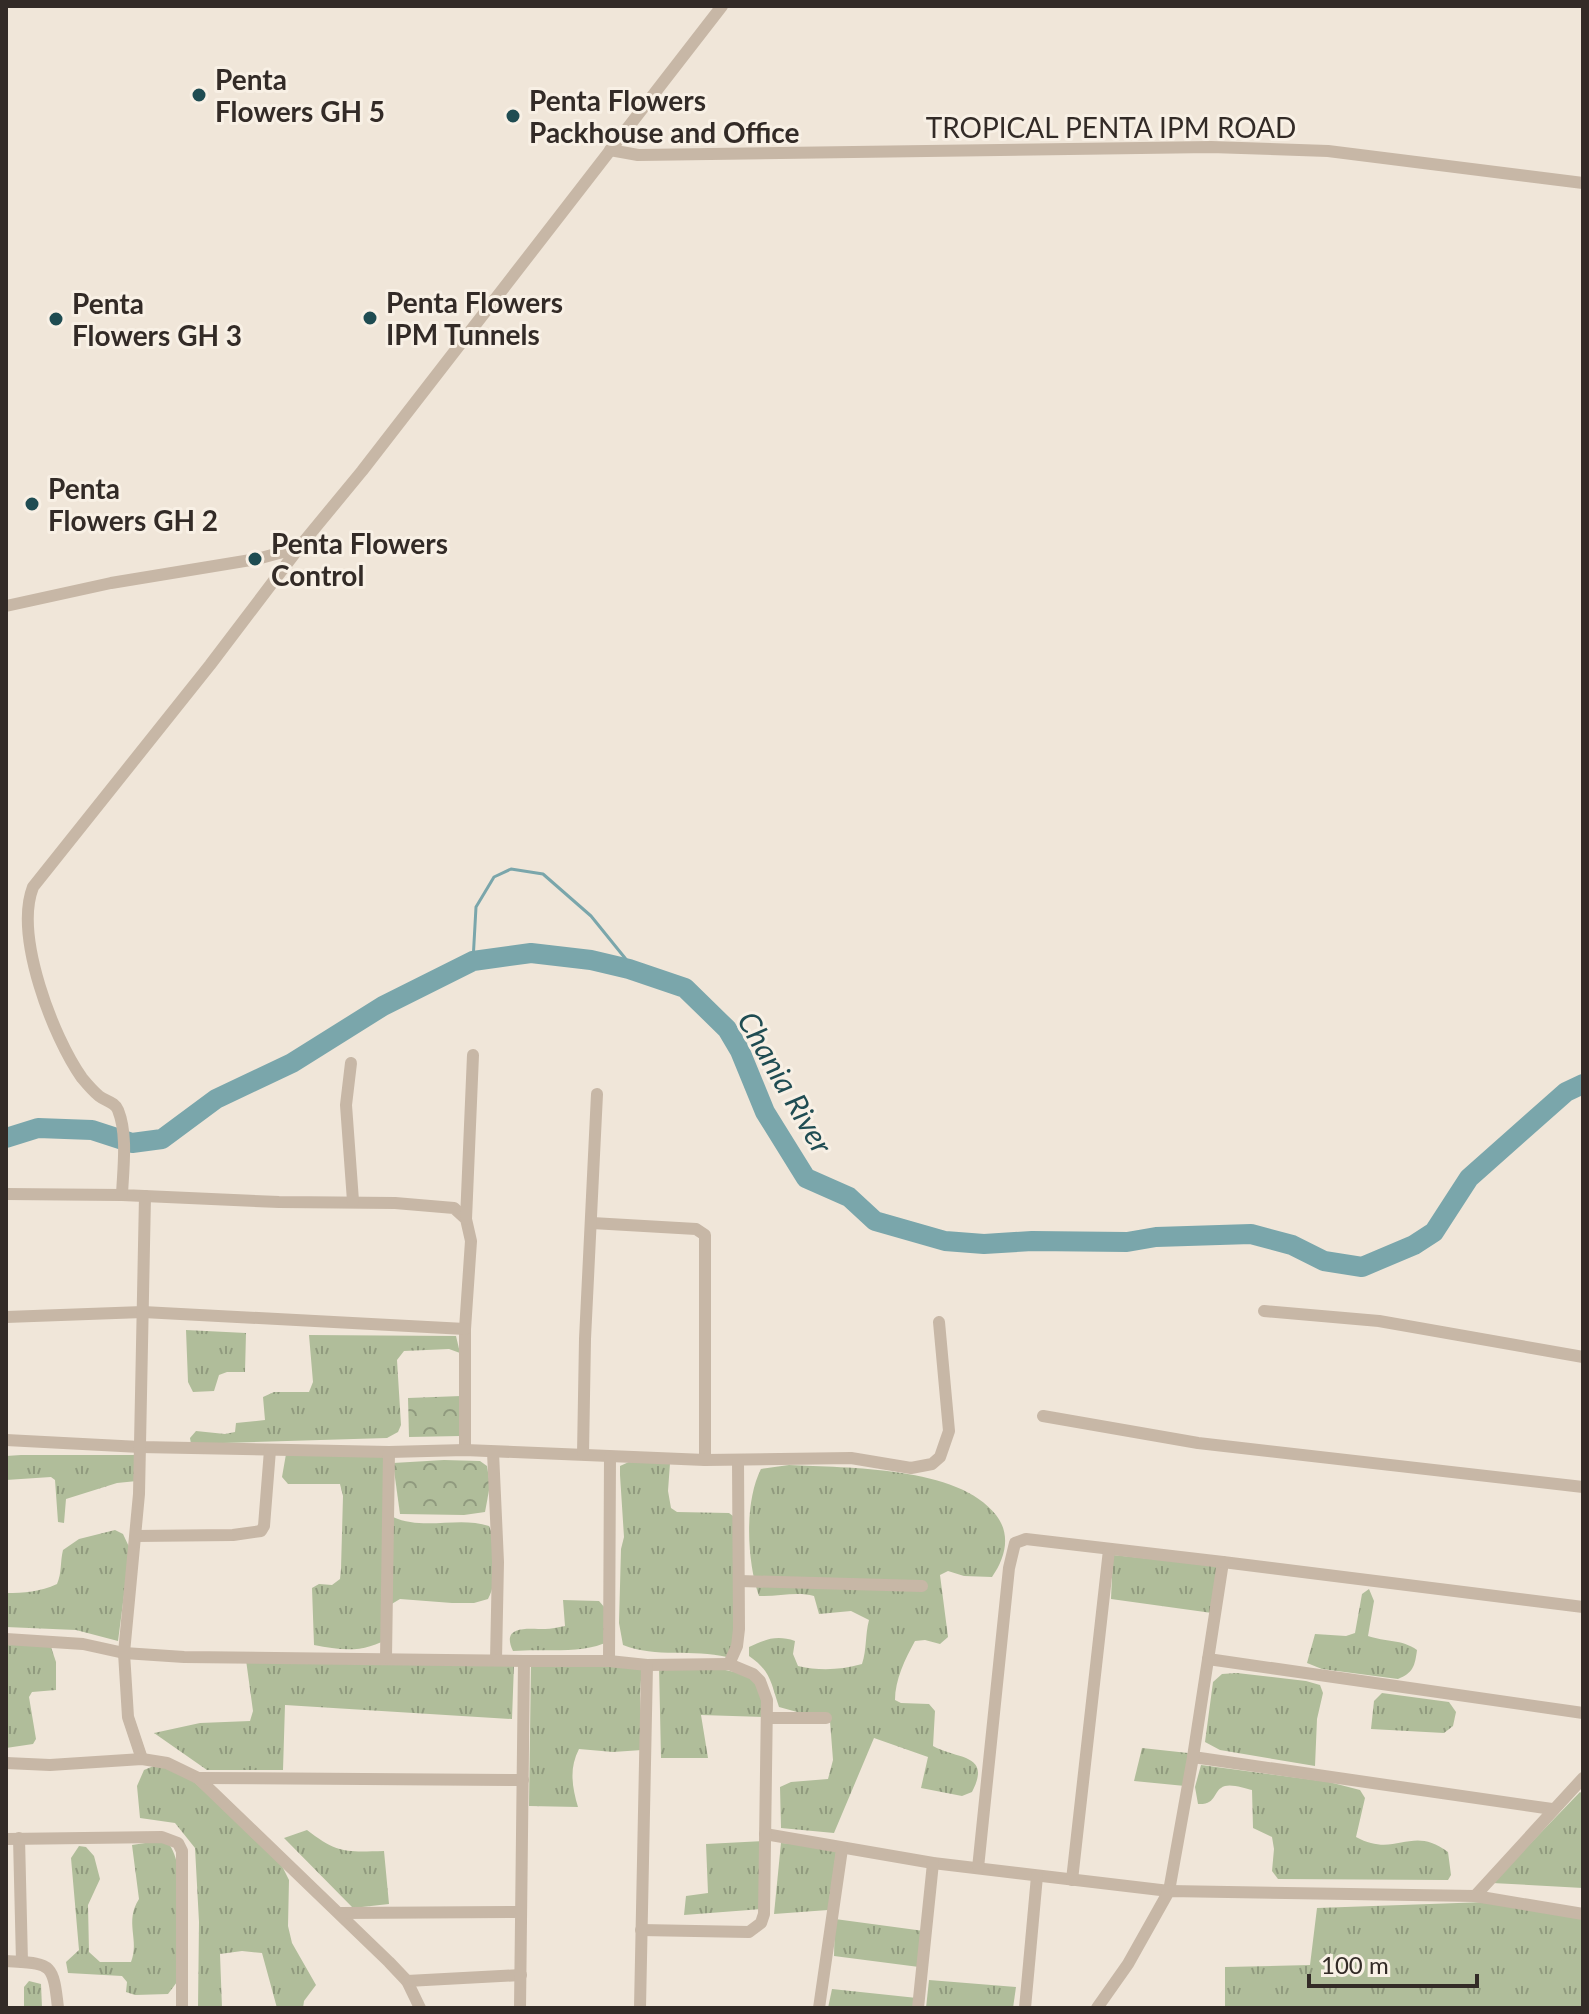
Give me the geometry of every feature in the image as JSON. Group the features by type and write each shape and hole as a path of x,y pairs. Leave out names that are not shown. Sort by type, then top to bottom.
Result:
{"street":[{"path":"122,1195 123,1145 118,1111 115,1105 96,1094 84,1080 52,1023 35,964 29,928 29,897 33,887 362,471 722,6"},
{"name":"TROPICAL PENTA IPM ROAD","path":"607,154 1211,147 1328,151 1583,183"},
{"path":"6,606 111,583 257,559 301,545"},
{"path":"465,1450 465,1329 471,1241 466,1219 473,1055"},
{"path":"351,1063 346,1105 353,1201"},
{"path":"583,1454 585,1339 597,1094"},
{"path":"6,1194 279,1202 353,1201 454,1208 466,1219"},
{"path":"142,1759 128,1717 124,1653 136,1536 145,1196"},
{"path":"592,1223 696,1229 705,1235 705,1460"},
{"path":"1264,1311 1379,1321 1583,1357"},
{"path":"6,1317 143,1312 465,1329"},
{"path":"6,1440 270,1450 465,1450 738,1461 822,1457 851,1458 911,1468 932,1464 945,1450 949,1431 939,1322"},
{"path":"1043,1416 1198,1443 1583,1487"},
{"path":"136,1536 233,1535 261,1531 264,1526 270,1450"},
{"path":"386,1658 389,1452"},
{"path":"493,1452 498,1562 496,1660"},
{"path":"609,1661 610,1457"},
{"path":"729,1664 737,1646 739,1629 738,1461"},
{"path":"978,1868 1012,1548 1020,1540 1583,1607"},
{"path":"1072,1880 1109,1550"},
{"path":"1097,2008 1128,1964 1169,1891 1223,1562"},
{"path":"740,1581 922,1586"},
{"path":"6,1639 83,1644 124,1653 184,1657 729,1664 753,1674 760,1681 767,1700 764,1914 758,1927 749,1932 641,1930"},
{"path":"1208,1659 1583,1713"},
{"path":"520,2008 524,1661"},
{"path":"640,2008 647,1665"},
{"path":"767,1718 826,1718"},
{"path":"1193,1757 1552,1809"},
{"path":"6,1763 50,1765 142,1759 167,1763 198,1778 407,1981 420,2008"},
{"path":"198,1778 523,1780"},
{"path":"1475,1896 1583,1778"},
{"path":"765,1834 933,1863 1169,1891 1475,1896 1583,1914"},
{"path":"22,1962 12,1838 162,1837 178,1843 182,1851 182,2008"},
{"path":"819,2008 842,1849"},
{"path":"918,2008 933,1863"},
{"path":"1025,2008 1037,1876"},
{"path":"340,1913 521,1912"},
{"path":"6,1961 43,1963 48,1967 55,1981 58,2008"},
{"path":"407,1981 521,1975"}],"green space":[{"path":"186,1330 246,1333 245,1372 219,1375 214,1391 193,1392 188,1382"},
{"path":"309,1335 456,1336 460,1353 449,1349 404,1351 397,1360 401,1425 398,1432 387,1438 191,1444 190,1438 196,1431 225,1434 235,1432 236,1423 265,1420 263,1397 274,1392 309,1392 313,1382"},
{"path":"461,1396 461,1436 409,1437 408,1398"},
{"path":"382,1453 389,1464 393,1517 417,1523 465,1522 489,1526 495,1553 491,1591 488,1599 474,1603 400,1599 390,1605 392,1636 382,1642 354,1649 314,1645 312,1588 319,1584 332,1585 340,1579 343,1496 340,1484 288,1484 282,1477 286,1454"},
{"path":"136,1455 137,1481 117,1483 66,1499 64,1523 58,1522 55,1480 51,1477 6,1480 6,1456"},
{"path":"480,1461 487,1466 490,1485 485,1512 464,1515 400,1514 393,1463"},
{"path":"631,1461 670,1463 668,1491 671,1508 677,1512 729,1513 737,1519 737,1639 727,1657 648,1651 623,1645 619,1623 624,1537 620,1466"},
{"path":"789,1465 870,1469 930,1478 979,1499 1001,1522 1005,1546 1001,1562 992,1577 964,1576 948,1571 940,1575 948,1637 940,1644 915,1641 901,1670 895,1692 895,1700 901,1703 929,1704 935,1711 933,1746 975,1764 978,1770 972,1792 962,1796 921,1788 928,1757 874,1738 834,1833 781,1828 780,1787 791,1782 828,1779 833,1760 830,1721 779,1707 769,1678 749,1656 749,1647 772,1639 789,1639 795,1641 793,1654 798,1666 838,1669 854,1666 862,1664 869,1620 851,1611 819,1614 814,1596 759,1596 750,1550 752,1498 761,1469"},
{"path":"115,1530 123,1534 130,1549 118,1641 76,1630 6,1627 6,1593 32,1592 57,1584 63,1550 79,1539"},
{"path":"1113,1555 1219,1566 1212,1613 1111,1599"},
{"path":"1369,1589 1374,1601 1368,1636 1405,1644 1417,1650 1410,1671 1398,1679 1322,1669 1307,1663 1315,1634 1346,1636 1355,1633 1362,1594"},
{"path":"563,1600 599,1601 605,1608 609,1641 575,1650 513,1651 510,1636 513,1632 565,1626"},
{"path":"6,1640 51,1647 56,1662 56,1690 32,1692 29,1697 36,1739 33,1744 6,1748"},
{"path":"246,1660 514,1664 512,1719 285,1705 283,1770 207,1770 154,1733 200,1723 250,1721 253,1711"},
{"path":"531,1663 642,1666 642,1750 613,1752 579,1749 572,1778 578,1807 529,1806"},
{"path":"659,1665 707,1666 753,1676 766,1717 701,1715 708,1758 661,1758"},
{"path":"1237,1673 1320,1685 1323,1693 1317,1719 1315,1766 1220,1750 1205,1742 1213,1682 1222,1674"},
{"path":"1382,1693 1449,1702 1456,1712 1453,1726 1444,1733 1371,1729 1374,1701"},
{"path":"1142,1748 1188,1753 1185,1786 1134,1781"},
{"path":"161,1763 180,1769 279,1860 289,1880 288,1926 292,1943 316,1985 304,2001 303,2008 277,2008 262,1953 242,1951 220,1954 222,2008 198,2008 199,1922 195,1848 175,1823 140,1818 137,1786 144,1770"},
{"path":"1201,1765 1329,1782 1360,1790 1365,1798 1356,1837 1382,1845 1413,1841 1435,1844 1448,1852 1451,1875 1448,1880 1278,1879 1272,1871 1272,1837 1253,1828 1252,1790 1225,1786 1209,1802 1198,1804 1195,1787"},
{"path":"1580,1792 1583,1794 1583,1888 1492,1883"},
{"path":"307,1830 327,1844 343,1850 384,1851 389,1904 353,1908 284,1838"},
{"path":"165,1840 173,1850 180,1885 177,1982 168,1994 135,1995 126,1992 127,1982 122,1976 68,1973 66,1962 79,1950 71,1858 79,1846 86,1847 94,1856 100,1879 88,1905 89,1952 100,1962 131,1962 133,1915 139,1899 132,1845"},
{"path":"765,1841 762,1909 684,1915 686,1896 708,1893 706,1844"},
{"path":"781,1843 837,1846 828,1910 774,1914"},
{"path":"1486,1902 1583,1915 1583,2008 1225,2008 1225,1967 1310,1965 1317,1908"},
{"path":"835,1919 924,1931 919,1967 834,1956"},
{"path":"929,1980 1016,1987 1013,2008 926,2008"},
{"path":"29,1981 41,1984 42,2008 24,2008 24,1987"},
{"path":"832,1989 917,1998 916,2008 828,2008"}],"waterway":[{"path":"473,961 476,907 494,877 511,869 543,874 591,916 629,963"},
{"name":"Chania River","path":"6,1138 38,1128 92,1130 132,1143 162,1139 216,1099 292,1063 383,1006 473,961 531,953 591,960 685,988 727,1029 740,1051 765,1112 806,1178 849,1197 875,1221 945,1241 984,1244 1127,1242 1156,1237 1251,1234 1292,1245 1324,1261 1362,1267 1414,1245 1434,1232 1469,1178 1566,1092 1583,1084"}],"place":[{"name":"Penta Flowers GH 5","path":"199,95"},
{"name":"Penta Flowers Packhouse and Office","path":"513,116"},
{"name":"Penta Flowers IPM Tunnels","path":"370,318"},
{"name":"Penta Flowers GH 3","path":"56,319"},
{"name":"Penta Flowers GH 2","path":"32,504"},
{"name":"Penta Flowers Control","path":"255,559"}]}
